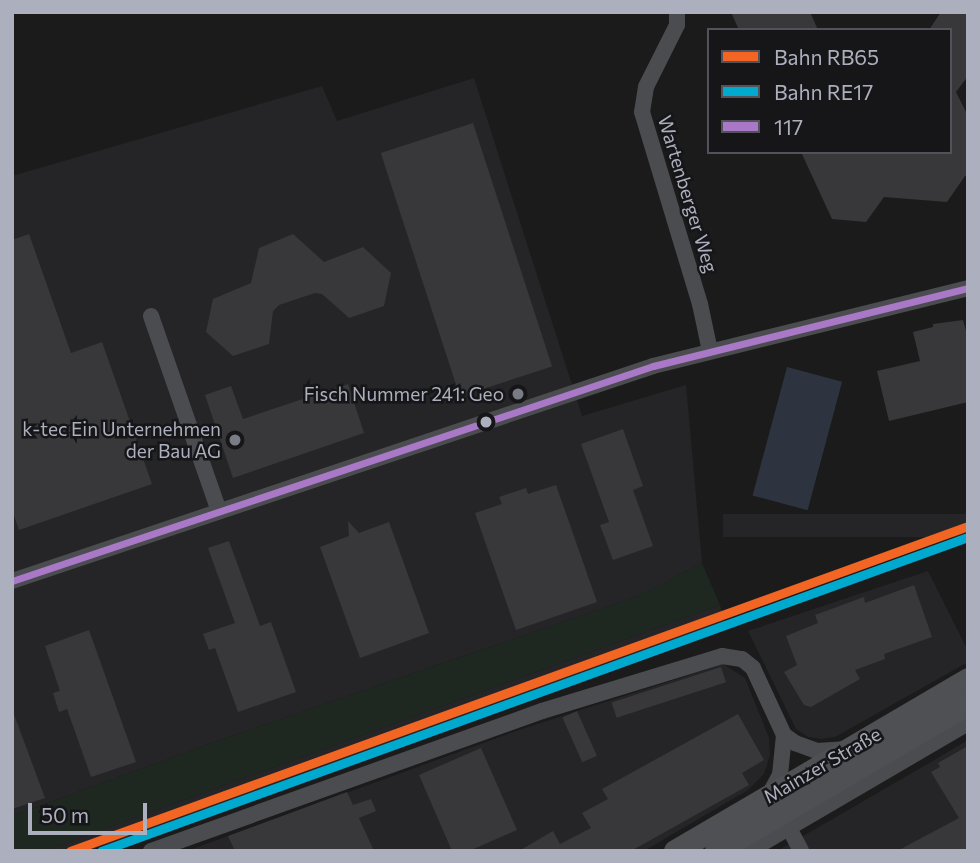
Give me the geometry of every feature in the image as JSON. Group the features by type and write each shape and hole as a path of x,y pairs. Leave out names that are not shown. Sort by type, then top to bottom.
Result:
{"main road":[{"name":"Mainzer Straße","path":"675,851 968,679"},
{"name":"Mainzer Straße","path":"716,851 968,703"}],"street":[{"name":"Wartenberger Weg","path":"677,12 677,25 646,87 642,113 697,293 710,351"},
{"path":"12,581 565,393 710,351 968,289"},
{"path":"151,316 219,511"},
{"path":"151,851 542,711 722,656 742,659 757,675 784,735 794,743 817,751 849,749"},
{"name":"Mainzer Straße","path":"749,851 968,723"},
{"path":"767,797 780,775 784,735"},
{"path":"789,828 801,851"}],"shaded area":[{"path":"474,78 582,416 686,385 702,563 638,596 214,742 12,816 12,176 322,86 337,121"},
{"path":"787,367 842,382 808,510 753,495"},
{"path":"723,514 968,514 968,537 723,537"},
{"path":"702,563 720,605 44,851 12,851 12,816 214,742 638,596"},
{"path":"928,571 968,651 968,662 835,737 808,737 796,729 748,631"},
{"path":"720,605 726,627 88,851 44,851"},
{"path":"723,664 745,678 769,738 770,755 764,774 748,790 644,851 187,851 519,730"},
{"path":"968,740 968,851 777,851 926,765"}],"building":[{"path":"731,12 810,12 817,28 738,28"},
{"path":"941,12 968,12 968,76 956,92 968,116 968,176 965,176 947,202 884,197 866,222 832,219 802,154 952,154 952,28 930,28"},
{"path":"473,123 552,366 460,396 381,153"},
{"path":"29,234 71,353 102,342 152,484 19,530 12,510 12,240"},
{"path":"293,234 324,262 363,247 391,273 384,306 349,318 322,294 315,293 279,305 273,311 269,344 233,356 206,332 213,299 251,283 259,248"},
{"path":"963,320 968,338 968,402 889,421 877,371 920,361 913,332 933,327 933,324"},
{"path":"348,384 364,433 233,478 205,395 231,386 243,419"},
{"path":"623,429 643,486 633,490 653,546 613,560 600,525 609,522 581,444"},
{"path":"556,485 597,602 516,630 475,513 502,504 499,497 526,488 528,494"},
{"path":"348,521 359,533 389,522 429,633 360,658 320,547 349,536"},
{"path":"229,541 260,626 271,622 296,692 238,712 215,648 209,650 203,634 235,623 208,548"},
{"path":"914,585 932,637 884,654 885,659 855,670 860,679 811,707 804,705 784,672 797,665 786,636 818,623 815,615 864,597 865,603"},
{"path":"89,630 136,762 91,777 67,709 59,712 53,693 60,691 45,646"},
{"path":"721,667 726,682 617,718 612,703"},
{"path":"12,709 45,798 12,809"},
{"path":"577,711 597,756 582,762 562,718"},
{"path":"738,714 764,760 742,773 749,785 631,851 519,851 553,831 560,844 591,828 582,813 608,799 602,789"},
{"path":"968,746 968,851 897,851 959,818 931,772 940,767 938,763"},
{"path":"481,748 517,830 469,851 452,851 419,775"},
{"path":"347,792 353,805 371,799 376,811 359,818 374,851 235,851 228,836"}],"rail line":[{"name":"RB65","path":"70,851 968,526"},
{"name":"RE17","path":"101,851 968,537"}],"transit line":[{"name":"117","path":"12,581 653,366 968,288"}],"place":[{"name":"Fisch Nummer 241: Geo","path":"518,394"},
{"name":"k-tec Ein Unternehmen der Bau AG","path":"235,440"}]}
